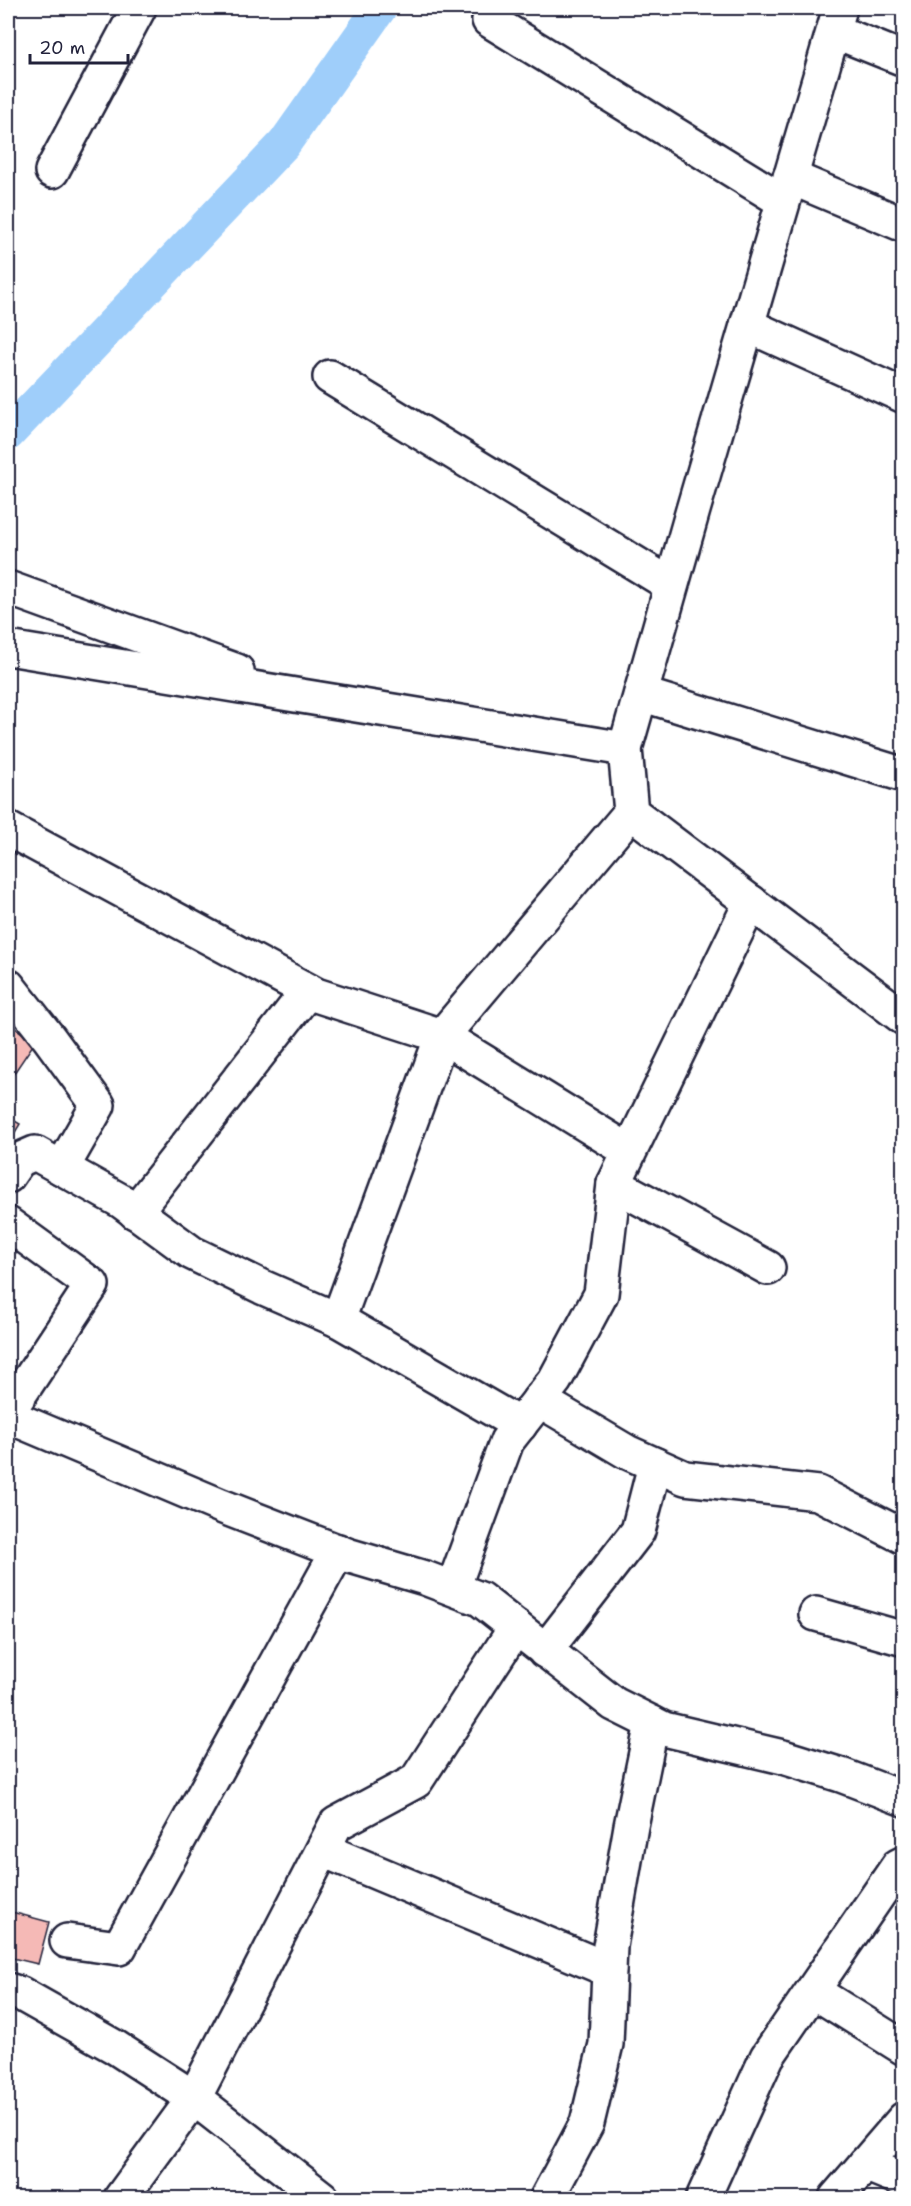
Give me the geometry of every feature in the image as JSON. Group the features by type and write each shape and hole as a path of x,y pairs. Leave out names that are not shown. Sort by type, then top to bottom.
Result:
{"street":[{"path":"52,171 139,8"},
{"path":"338,1320 442,1036 631,812 626,748 671,585 837,19 903,59"},
{"path":"489,20 787,189 903,225"},
{"path":"747,325 903,396"},
{"path":"330,377 671,585"},
{"path":"8,588 312,698"},
{"path":"8,648 626,748"},
{"path":"641,694 903,775"},
{"path":"631,812 903,1018"},
{"path":"8,829 308,991 442,1036 629,1151"},
{"path":"453,1588 507,1441 555,1380 601,1294 614,1185 751,902"},
{"path":"8,986 98,1105 62,1168"},
{"path":"135,1212 308,991"},
{"path":"8,1176 20,1161 35,1153 135,1212 192,1253 338,1320 529,1413 685,1478 818,1493 903,1537"},
{"path":"614,1185 768,1268"},
{"path":"8,1224 92,1285 8,1414 221,1506 338,1551 425,1578 480,1599 614,1704 664,1729 792,1760 903,1799"},
{"path":"545,1651 638,1530 655,1465"},
{"path":"67,1941 119,1948 338,1551"},
{"path":"816,1614 903,1639"},
{"path":"121,2199 194,2098 336,1824 416,1781 516,1627"},
{"path":"547,2199 587,2123 606,2044 610,1946 652,1723"},
{"path":"323,1850 609,1970"},
{"path":"703,2199 767,2057 898,1866 903,1863"},
{"path":"8,1990 21,1994 115,2047 194,2098 322,2199"},
{"path":"813,1990 903,2048"},
{"path":"836,2199 903,2119"},
{"path":"865,2164 903,2180"}],"building":[{"path":"12,1026 35,1042 8,1082 8,1033"},
{"path":"8,1117 20,1124 8,1144"},
{"path":"8,1911 49,1922 38,1964 8,1957"}],"waterway":[{"path":"8,434 284,144 380,8"}]}
